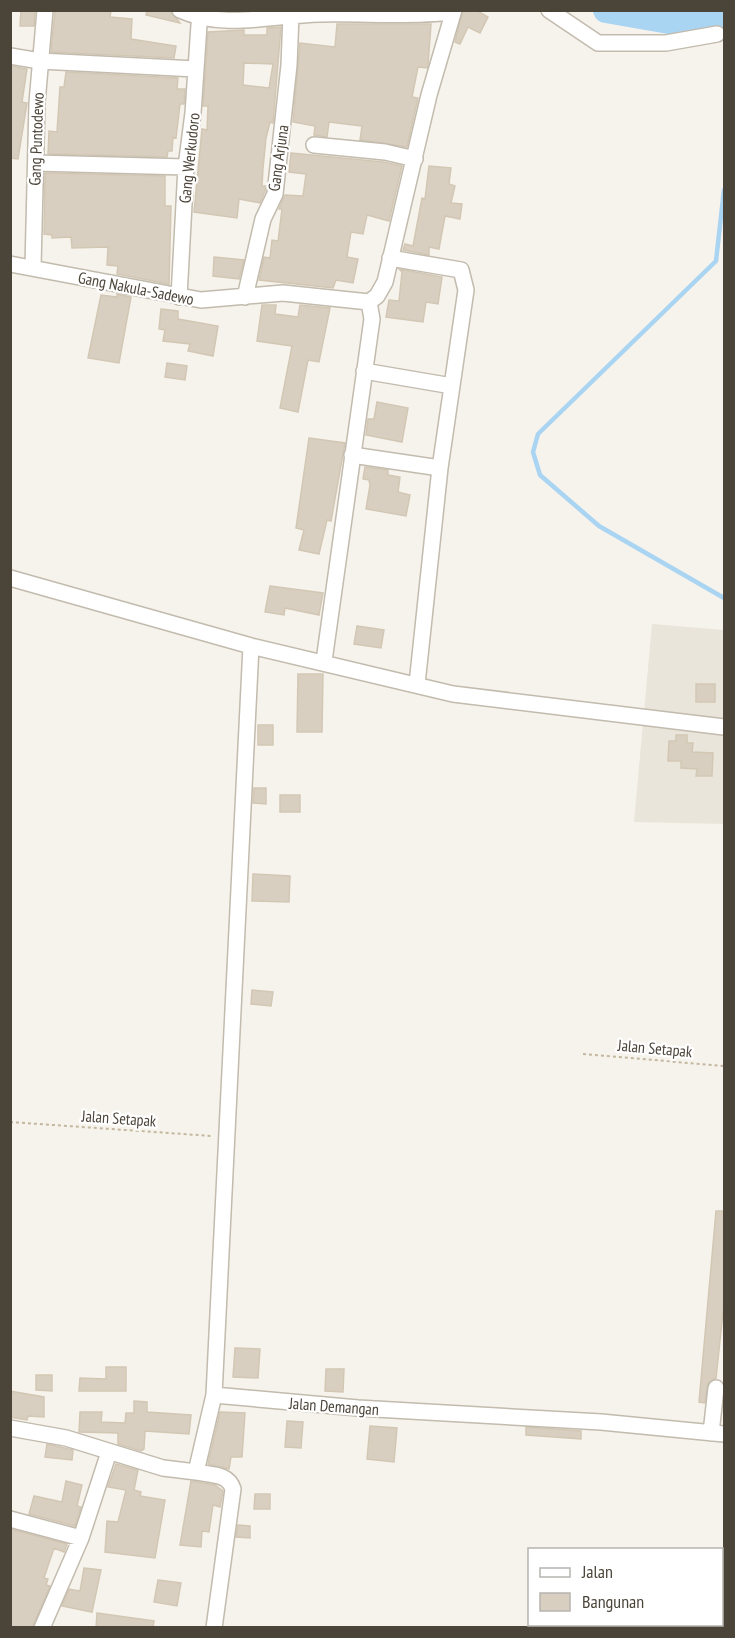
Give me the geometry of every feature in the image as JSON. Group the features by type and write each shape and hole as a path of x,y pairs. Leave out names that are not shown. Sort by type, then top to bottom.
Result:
{"street":[{"name":"Gang Puntodewo","path":"33,267 40,61 45,10"},
{"path":"180,10 243,21 291,15 425,15 454,11 429,95 416,159 381,289 369,302 372,319 324,662"},
{"path":"549,10 598,43 666,43 717,34"},
{"name":"Gang Werkudoro","path":"179,297 186,166 200,15"},
{"name":"Gang Arjuna","path":"245,297 264,219 275,194 289,65 291,15"},
{"path":"10,56 40,61 196,69"},
{"path":"314,145 377,151 416,159"},
{"path":"36,163 186,166"},
{"path":"390,258 461,270 466,290 440,468 417,684"},
{"name":"Gang Nakula-Sadewo","path":"10,264 179,297 215,300 283,293 369,302"},
{"path":"364,371 452,386"},
{"path":"352,455 440,468"},
{"path":"10,578 251,646 453,694 724,728"},
{"path":"196,1472 213,1395 251,646"},
{"path":"716,1389 718,1433"},
{"name":"Jalan Demangan","path":"213,1395 358,1408 601,1422 718,1433"},
{"path":"10,1428 66,1438 163,1468 196,1472 229,1480 233,1489 214,1628"},
{"path":"42,1628 81,1538 109,1452"},
{"path":"10,1519 81,1538"}],"path":[{"name":"Jalan Setapak","path":"583,1054 724,1066"},
{"name":"Jalan Setapak","path":"10,1122 226,1137"}],"shaded area":[{"path":"652,624 724,630 724,824 634,822"}],"building":[{"path":"21,10 35,10 34,26 20,26"},
{"path":"55,10 111,10 110,17 132,19 131,39 176,46 174,58 51,52"},
{"path":"147,10 170,10 180,23 146,15"},
{"path":"463,10 476,10 488,17 480,33 468,27 460,44 455,42"},
{"path":"337,24 431,24 428,65 427,68 418,67 412,97 418,98 407,147 360,140 362,126 329,122 327,137 314,135 315,126 293,122 300,43 335,47"},
{"path":"281,27 273,123 270,122 266,138 263,168 262,186 266,186 265,191 260,203 239,199 237,218 194,212 202,129 207,130 208,106 203,106 208,32 244,30 244,35 267,35 267,28","holes":["244,63 273,64 269,88 243,85"]},
{"path":"10,66 27,69 22,102 27,103 18,159 10,158"},
{"path":"66,72 178,78 177,89 185,89 184,104 180,104 172,151 168,151 167,157 48,154 49,131 57,132 60,87 64,87"},
{"path":"291,153 402,166 389,221 367,215 363,234 351,232 347,257 358,259 353,283 336,280 333,288 259,280 264,257 270,258 272,240 278,241 282,209 279,209 285,195 303,196 306,174 289,172"},
{"path":"429,166 451,168 449,184 455,186 451,203 462,204 460,219 445,216 439,249 429,247 429,255 403,250 405,244 413,246 422,198 425,199"},
{"path":"45,173 165,176 165,206 171,206 169,284 117,274 118,266 107,265 108,247 72,248 71,237 52,238 52,235 44,234"},
{"path":"214,257 244,260 239,279 213,276"},
{"path":"399,269 442,277 438,304 426,302 423,322 386,317 389,300 399,301 402,272"},
{"path":"117,294 131,297 119,363 88,358 101,295 117,297"},
{"path":"262,305 276,305 275,314 298,317 300,305 330,308 319,362 308,360 298,412 280,408 292,346 257,341"},
{"path":"161,309 178,311 178,319 218,326 213,356 188,351 190,344 163,341 165,330 159,329"},
{"path":"167,363 187,366 185,380 165,377"},
{"path":"377,402 408,408 402,442 366,435 368,419 374,419"},
{"path":"309,438 345,443 331,521 327,520 319,554 299,550 304,530 296,528"},
{"path":"365,467 388,470 388,475 400,477 398,492 410,495 406,516 366,509 370,485 369,480 363,479"},
{"path":"270,586 323,593 319,615 285,608 284,615 265,612"},
{"path":"357,626 384,630 381,648 354,644"},
{"path":"298,674 323,674 322,732 297,732"},
{"path":"696,684 715,684 715,702 696,702"},
{"path":"258,725 273,725 273,745 258,745"},
{"path":"676,735 687,735 687,743 693,743 692,752 713,753 712,776 696,776 697,769 681,768 681,761 668,761 669,741 676,741"},
{"path":"254,788 266,788 266,804 253,803"},
{"path":"280,795 300,795 300,812 280,812"},
{"path":"253,874 290,876 289,902 252,901"},
{"path":"252,990 273,992 271,1006 251,1004"},
{"path":"716,1211 724,1211 724,1303 716,1378 708,1383 705,1403 699,1402"},
{"path":"235,1348 260,1349 258,1378 233,1377"},
{"path":"106,1367 126,1367 126,1391 79,1391 80,1378 106,1379"},
{"path":"326,1369 344,1369 343,1392 325,1391"},
{"path":"36,1375 52,1375 52,1391 36,1390"},
{"path":"10,1391 44,1397 44,1417 28,1416 27,1420 10,1417"},
{"path":"134,1401 147,1402 147,1412 191,1415 189,1434 145,1431 144,1449 141,1451 118,1444 118,1433 79,1432 80,1412 102,1412 101,1422 125,1423 126,1413 134,1413"},
{"path":"220,1412 245,1413 242,1457 231,1457 229,1469 208,1464"},
{"path":"287,1421 303,1422 301,1448 285,1447"},
{"path":"370,1426 397,1428 394,1462 367,1459"},
{"path":"526,1427 581,1431 581,1439 526,1435"},
{"path":"47,1444 73,1450 72,1460 45,1457"},
{"path":"116,1464 138,1470 134,1490 141,1492 140,1496 165,1500 155,1558 105,1552 107,1521 118,1522 126,1490 108,1487"},
{"path":"66,1481 82,1485 77,1506 81,1507 75,1526 29,1514 34,1496 62,1502"},
{"path":"191,1481 215,1485 223,1491 220,1507 213,1505 209,1532 202,1531 201,1547 180,1545"},
{"path":"255,1494 270,1494 270,1509 254,1509"},
{"path":"238,1525 250,1526 250,1538 236,1537"},
{"path":"10,1529 67,1544 64,1552 54,1548 44,1578 48,1579 46,1585 50,1586 32,1628 10,1628"},
{"path":"84,1568 101,1570 92,1612 62,1606 69,1589 80,1591"},
{"path":"158,1580 181,1583 177,1606 154,1602"},
{"path":"97,1613 154,1621 153,1628 96,1628"}],"waterway":[{"path":"606,10 669,21 724,14"},
{"path":"724,190 716,261 538,434 533,452 540,475 599,526 724,598"}]}
